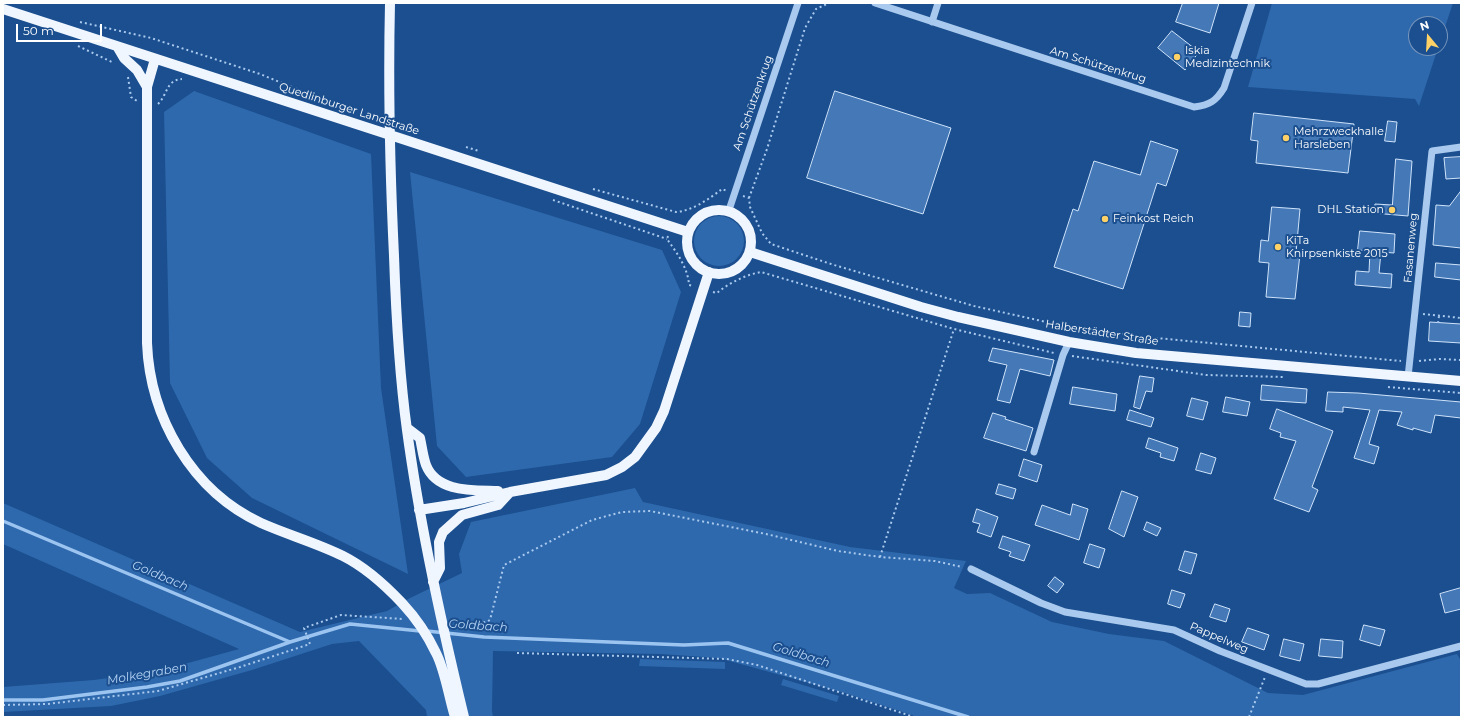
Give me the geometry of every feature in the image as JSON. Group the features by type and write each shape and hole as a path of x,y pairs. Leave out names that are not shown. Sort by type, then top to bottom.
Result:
{"main road":[{"path":"390,3 388,82 389,164 396,316 407,428 419,510 433,582 464,717"},
{"name":"Quedlinburger Landstraße","path":"3,9 688,232"},
{"path":"117,46 124,58 137,70 147,87"},
{"path":"155,58 147,87 148,354 155,394 166,425 191,466 202,479 242,512 261,523 349,560 390,592 410,616 437,654 455,717"},
{"path":"714,210 729,210 740,217 748,227 751,239 750,252 742,264 730,272 723,274 709,272 696,265 688,253 688,232 695,219 701,214 714,210"},
{"name":"Halberstädter Straße","path":"750,252 936,311 1069,342 1136,353 1461,381"},
{"path":"419,510 464,503 510,492 606,475 622,467 635,457 653,433 664,411 709,272"},
{"path":"407,428 420,438 426,466 443,484 463,490 510,492"},
{"path":"433,582 440,568 439,542 443,532 462,515 498,505 510,492"}],"street":[{"name":"Am Schützenkrug","path":"729,210 798,3"},
{"name":"Am Schützenkrug","path":"875,3 1194,107 1206,106 1216,100 1224,88 1252,3"},
{"path":"932,22 938,3"},
{"name":"Fasanenweg","path":"1408,377 1432,151 1461,148"},
{"path":"1034,452 1063,355 1069,342"},
{"name":"Pappelweg","path":"971,569 1041,603 1065,612 1174,630 1220,652 1306,684 1318,684 1461,646"}],"path":[{"path":"829,3 816,9 805,28 767,149 749,198 750,207 762,233 771,244 834,265 974,306 1051,323 1135,336 1410,362 1440,358 1461,360"},
{"path":"79,21 151,38 275,80 342,107"},
{"path":"76,44 115,63"},
{"path":"127,74 131,97 135,101 148,105 158,104 164,98 168,85 175,80 185,79"},
{"path":"464,147 485,154"},
{"path":"588,187 676,212 696,206 722,189 749,198"},
{"path":"761,272 954,329 880,557"},
{"path":"1414,313 1461,318"},
{"path":"1438,323 1439,316"},
{"path":"464,624 475,626 490,620 504,565 592,520 622,512 650,511 766,534 838,551 880,557 935,560 971,569"},
{"path":"3,705 47,704 158,691 240,667 310,644 304,628 341,615 410,616"},
{"path":"517,653 727,659 757,665 914,717"},
{"path":"1249,717 1268,670"}],"shaded area":[{"path":"1272,3 1453,3 1448,18 1448,16 1408,16 1408,56 1435,56 1419,106 1415,99 1248,87"},
{"path":"194,91 371,154 381,388 408,574 252,498 207,458 170,383 164,112"},
{"path":"410,172 662,250 681,292 640,424 612,457 466,477 437,446"},
{"path":"714,216 724,216 737,223 744,236 744,246 737,259 724,266 714,266 705,262 698,255 694,246 694,236 698,227 705,220"},
{"path":"635,488 643,502 850,547 966,561 954,588 967,594 990,593 1052,622 1109,634 1164,641 1268,693 1303,695 1457,654 1461,661 1461,717 918,717 845,693 719,658 660,654 493,651 493,717 427,717 426,710 359,641 332,644 252,670 160,696 111,706 3,712 3,687 94,680 159,671 239,649 3,544 3,503 300,632 387,611 410,598 462,573 459,554 471,522"},
{"path":"640,659 725,662 725,669 639,666"},
{"path":"783,679 839,696 837,702 781,685"}],"building":[{"path":"1183,3 1219,3 1210,33 1176,22"},
{"path":"1172,31 1199,52 1185,70 1158,48"},
{"path":"835,91 951,128 923,214 807,178"},
{"path":"1254,113 1354,124 1348,173 1256,163 1258,141 1251,140"},
{"path":"1388,121 1397,122 1395,142 1385,141"},
{"path":"1151,141 1178,150 1166,186 1157,183 1123,289 1054,267 1073,209 1078,211 1094,161 1140,175"},
{"path":"1461,157 1461,178 1446,179 1444,158"},
{"path":"1396,159 1412,161 1408,216 1373,213 1375,204 1392,205"},
{"path":"1461,191 1461,248 1433,245 1436,205 1449,206"},
{"name":"KiTa Knirpsenkiste 2015","path":"1272,207 1300,209 1296,253 1300,254 1295,299 1266,297 1269,263 1259,262 1261,240 1268,241"},
{"path":"1360,231 1395,234 1394,253 1381,252 1379,273 1392,274 1391,288 1355,285 1356,271 1369,272 1370,251 1358,250"},
{"path":"1436,263 1461,265 1461,280 1435,277"},
{"path":"1240,312 1251,313 1250,327 1239,326"},
{"path":"1430,322 1461,324 1461,343 1429,341"},
{"path":"993,348 1054,360 1050,376 1020,369 1010,403 997,400 1007,365 989,361"},
{"path":"1140,376 1154,378 1152,392 1146,391 1140,409 1134,407"},
{"path":"1262,385 1307,389 1306,403 1261,400"},
{"path":"1073,387 1117,394 1115,411 1070,404"},
{"path":"1328,392 1358,393 1461,402 1461,418 1435,415 1431,433 1413,428 1413,430 1397,425 1402,412 1379,410 1369,444 1379,447 1374,464 1354,458 1370,410 1343,407 1343,412 1326,411"},
{"path":"1226,397 1250,402 1247,416 1223,412"},
{"path":"1192,398 1208,402 1203,420 1187,416"},
{"path":"1277,409 1333,431 1312,487 1318,490 1309,512 1274,499 1296,441 1280,437 1281,433 1270,429"},
{"path":"1130,410 1154,418 1151,427 1127,420"},
{"path":"993,413 1006,417 1005,419 1033,428 1026,451 984,438"},
{"path":"1149,438 1178,448 1174,461 1160,457 1161,453 1146,448"},
{"path":"1201,453 1216,458 1211,474 1196,470"},
{"path":"1024,459 1042,465 1037,482 1019,476"},
{"path":"999,484 1016,489 1013,499 996,494"},
{"path":"1122,491 1138,497 1124,537 1109,529"},
{"path":"1073,504 1088,509 1079,540 1035,525 1042,505 1070,515"},
{"path":"977,509 998,517 991,537 977,532 980,524 973,522"},
{"path":"1147,522 1161,528 1157,536 1144,530"},
{"path":"1003,536 1030,545 1024,561 1009,556 1011,552 999,548"},
{"path":"1090,544 1105,549 1099,568 1084,563"},
{"path":"1185,551 1197,554 1191,574 1179,570"},
{"path":"1055,577 1064,584 1057,593 1048,586"},
{"path":"1461,588 1461,609 1445,613 1440,594"},
{"path":"1172,590 1185,594 1180,608 1168,604"},
{"path":"1215,604 1230,609 1226,622 1210,617"},
{"path":"1364,625 1385,630 1380,646 1360,640"},
{"path":"1248,628 1269,635 1264,650 1242,642"},
{"path":"1284,639 1304,644 1300,661 1280,656"},
{"path":"1321,639 1343,641 1342,658 1319,656"}],"waterway":[{"name":"Goldbach","path":"3,521 290,642 350,624 420,631"},
{"name":"Goldbach","path":"427,631 484,637 684,645 728,643 968,717"},
{"name":"Molkegraben","path":"3,700 43,700 147,687 180,681 290,642"}],"place":[{"name":"Iskia Medizintechnik","path":"1177,57"},
{"name":"Mehrzweckhalle Harsleben","path":"1286,138"},
{"name":"DHL Station","path":"1392,210"},
{"name":"Feinkost Reich","path":"1105,219"},
{"name":"KiTa Knirpsenkiste 2015","path":"1278,247"}]}
